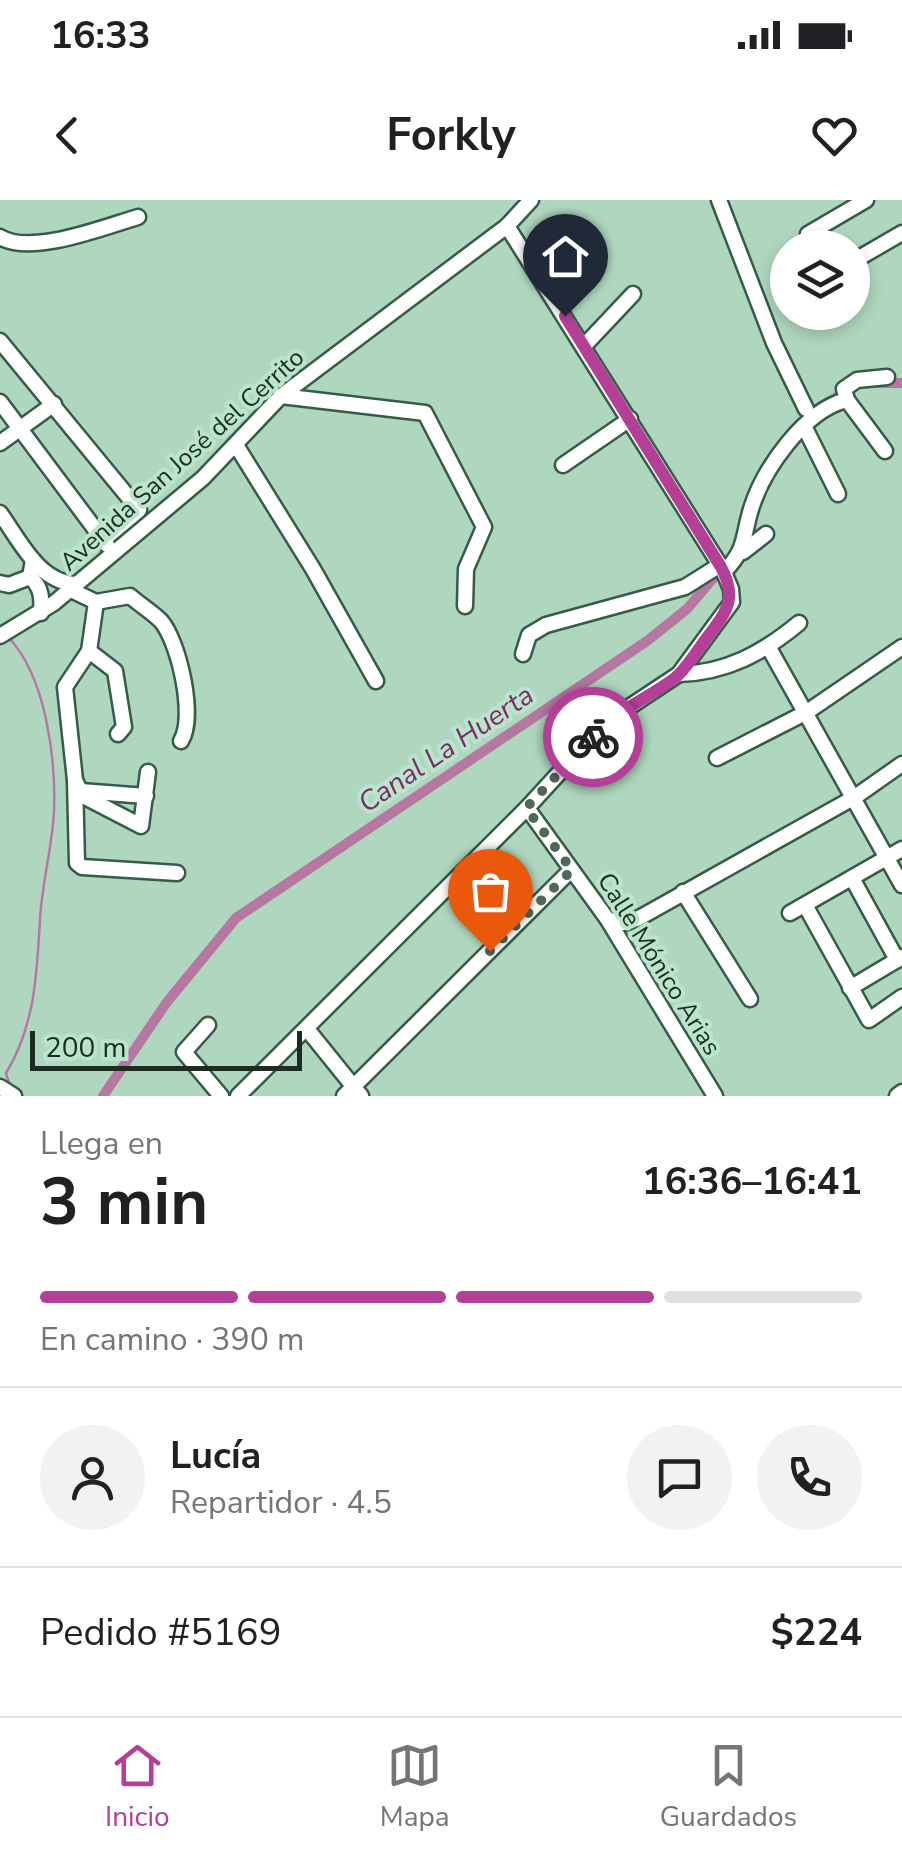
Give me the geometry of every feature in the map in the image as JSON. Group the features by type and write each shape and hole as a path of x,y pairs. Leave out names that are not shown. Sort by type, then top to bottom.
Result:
{"street":[{"name":"Avenida San José del Cerrito","path":"5,633 41,613 74,587 223,461 282,396 507,226 530,200"},
{"path":"719,200 774,343 806,408"},
{"path":"815,230 866,200"},
{"path":"0,237 16,243 67,238 138,217"},
{"path":"238,1096 526,808 605,723 679,674 732,602 722,568 507,226"},
{"path":"870,252 902,233"},
{"path":"584,346 633,294"},
{"path":"0,341 139,510 103,540"},
{"path":"743,552 752,508 766,476 804,426 846,395 857,380 887,376"},
{"path":"846,395 885,451"},
{"path":"282,396 425,414 484,527 466,569 466,606"},
{"path":"0,402 113,554"},
{"path":"0,443 54,404"},
{"path":"563,465 630,419"},
{"path":"804,426 838,494"},
{"path":"236,445 376,682"},
{"path":"0,512 33,560 62,584 96,602 130,596 160,621 178,649 188,722 182,741"},
{"path":"522,654 529,635 546,625 685,588 722,568 766,534"},
{"path":"30,577 33,560"},
{"path":"0,582 9,585 30,577"},
{"path":"30,577 38,584 41,613"},
{"path":"96,602 90,651 65,687 78,786 77,862 82,867 177,873"},
{"path":"679,674 712,673 769,648 799,623"},
{"path":"718,758 807,712 902,647"},
{"path":"769,648 902,884"},
{"path":"90,651 115,671 124,727 118,734"},
{"path":"608,920 624,923 639,918 855,797 902,764"},
{"path":"78,786 141,826 148,772"},
{"path":"78,786 146,796"},
{"name":"Calle Mónico Arias","path":"526,808 608,920 715,1096"},
{"path":"790,913 902,850"},
{"path":"307,1029 353,1093 572,870"},
{"path":"850,988 900,958 852,878"},
{"path":"682,892 750,999"},
{"path":"805,905 869,1020 902,997"},
{"path":"208,1025 184,1052 221,1096"}],"waterway":[{"name":"Canal La Huerta","path":"878,383 902,383"},
{"name":"Canal La Huerta","path":"814,410 847,391"},
{"name":"Canal La Huerta","path":"103,1096 167,1002 236,918 647,641 687,609 722,568"},
{"path":"8,637 32,673 40,696 54,791 33,999 23,1037 6,1073 10,1086"}],"way so far":[{"path":"490,951 572,870 526,808 593,737"}],"route":[{"path":"565,316 721,567 732,602 679,674 620,712 593,737"}]}
